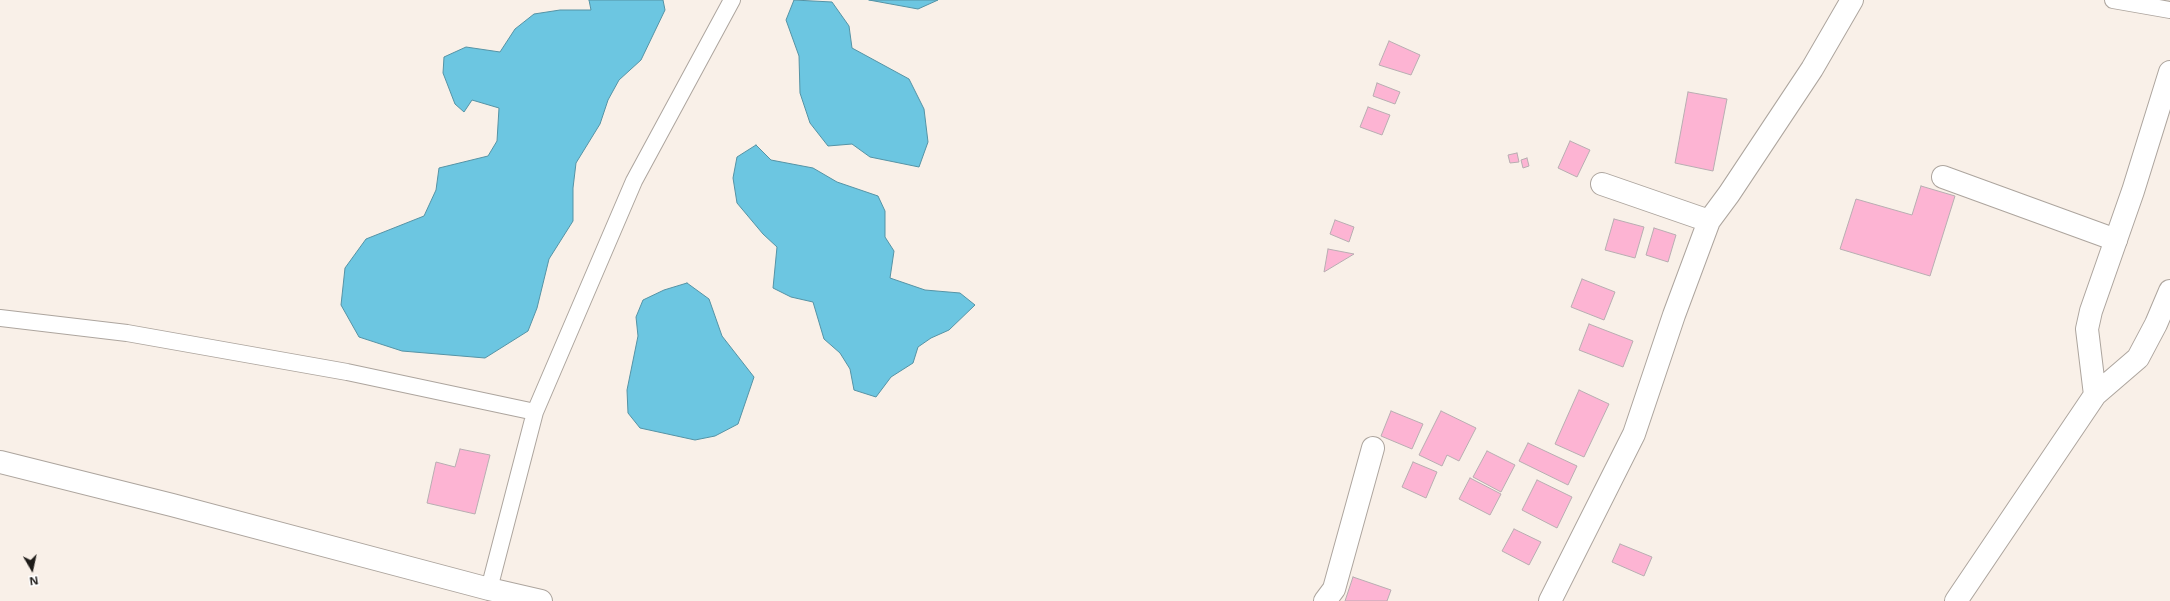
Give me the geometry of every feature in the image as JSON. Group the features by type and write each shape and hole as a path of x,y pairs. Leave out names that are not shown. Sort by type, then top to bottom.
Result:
{"street":[{"path":"1550,601 1634,434 1674,315 1709,221 1729,194 1812,70 1852,0"},
{"path":"2095,395 2087,329 2091,310 2116,240 2170,72"},
{"path":"1943,176 2116,240"},
{"path":"1602,184 1709,221"},
{"path":"1956,601 2095,395 2138,358 2156,324 2170,291"},
{"path":"1325,601 1334,589 1373,448"},
{"path":"0,462 172,505 485,595 541,601"}],"lane":[{"path":"485,595 535,412 634,181 732,0"},
{"path":"2112,0 2170,10"},
{"path":"0,318 127,333 347,372 535,412"}],"water":[{"path":"589,0 663,0 665,10 641,60 619,80 608,100 600,124 576,163 573,188 573,221 549,259 537,308 528,331 485,358 402,351 359,337 341,305 345,268 366,239 424,216 436,190 439,168 488,156 497,141 499,108 472,100 464,112 455,104 443,73 444,57 466,47 500,52 515,29 534,14 560,10 591,10"},
{"path":"794,0 832,2 849,26 852,48 909,79 924,109 928,142 919,167 870,157 852,144 828,146 810,123 800,93 799,56 786,20"},
{"path":"869,0 938,0 918,9"},
{"path":"756,145 771,160 813,168 837,182 878,196 885,211 885,237 894,251 890,278 925,290 960,293 975,305 949,330 931,338 918,347 913,363 891,377 876,397 854,390 850,369 840,353 824,339 813,302 791,297 773,288 777,247 763,234 737,203 733,178 737,157"},
{"path":"687,283 709,299 722,336 754,377 738,424 715,436 695,440 640,428 628,413 627,390 638,336 636,317 643,300 664,290"}],"building":[{"path":"1389,41 1420,55 1411,75 1379,65"},
{"path":"1377,83 1400,92 1395,104 1373,96"},
{"path":"1688,92 1727,99 1713,171 1675,163"},
{"path":"1368,107 1390,115 1382,135 1360,127"},
{"path":"1570,141 1590,150 1577,177 1558,168"},
{"path":"1517,153 1519,162 1510,163 1508,155"},
{"path":"1527,158 1529,166 1523,168 1521,160"},
{"path":"1921,186 1955,196 1930,276 1840,249 1856,199 1912,215"},
{"path":"1614,219 1644,227 1635,258 1605,250"},
{"path":"1335,220 1354,227 1349,242 1330,234"},
{"path":"1654,228 1676,235 1668,262 1646,255"},
{"path":"1328,249 1354,254 1324,272"},
{"path":"1582,279 1615,292 1604,320 1571,307"},
{"path":"1589,324 1633,341 1623,367 1579,350"},
{"path":"1579,390 1609,404 1584,457 1555,444"},
{"path":"1391,411 1423,424 1412,449 1381,436"},
{"path":"1441,411 1476,428 1459,461 1447,455 1442,466 1419,455"},
{"path":"1528,443 1577,466 1568,485 1519,461"},
{"path":"460,449 490,455 475,514 427,503 436,462 455,467"},
{"path":"1487,451 1515,465 1501,492 1473,477"},
{"path":"1413,462 1437,472 1426,498 1402,487"},
{"path":"1470,478 1501,494 1490,515 1459,499"},
{"path":"1537,480 1572,497 1557,528 1522,510"},
{"path":"1514,529 1541,542 1529,565 1502,551"},
{"path":"1620,544 1652,557 1644,576 1612,562"},
{"path":"1353,577 1391,590 1387,601 1345,601"}]}
